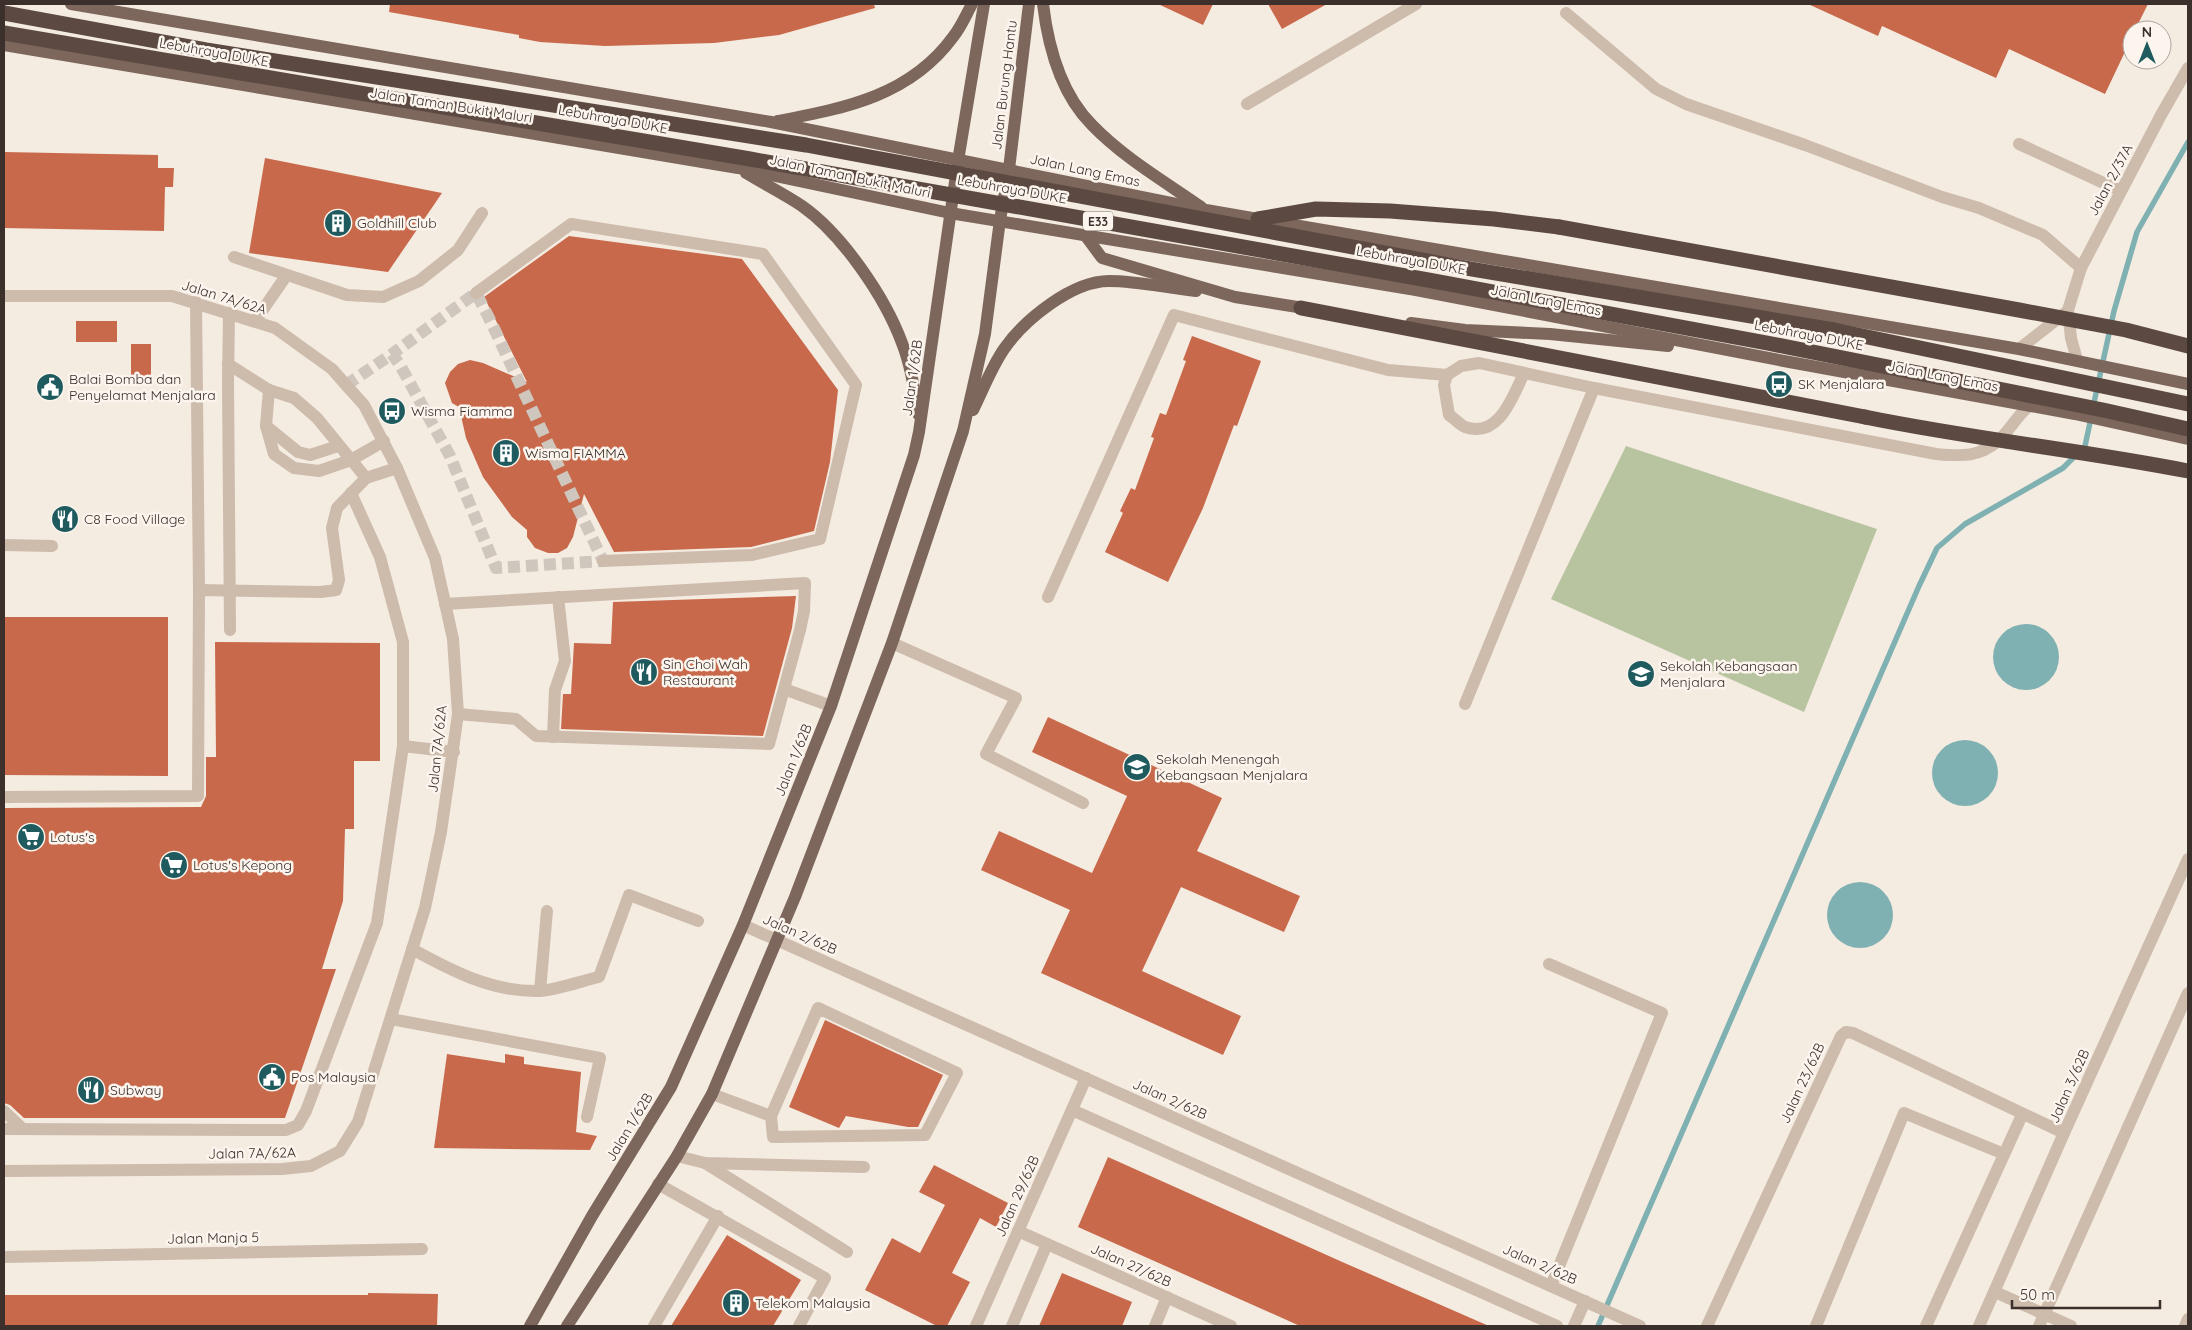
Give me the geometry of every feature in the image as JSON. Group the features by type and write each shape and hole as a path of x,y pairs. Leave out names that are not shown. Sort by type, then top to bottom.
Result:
{"highway":[{"name":"Lebuhraya DUKE","path":"4,14 206,50 806,145 1461,267 1834,330 2188,404"},
{"name":"Lebuhraya DUKE","path":"4,34 750,159 1428,280 1806,351 2103,410 2188,429"},
{"path":"1258,219 1316,209 1381,211 1494,219 1559,227 2126,330 2188,346"},
{"path":"1301,308 1741,392 1931,431 2068,449 2188,471"}],"main road":[{"path":"71,4 771,122 958,161 984,4"},
{"path":"771,122 843,108 877,97 908,79 934,59 944,48 954,36 972,4"},
{"name":"Jalan Burung Hantu","path":"1009,169 1029,4"},
{"path":"1043,4 1046,29 1062,79 1090,124 1132,160 1206,210"},
{"name":"Jalan Taman Bukit Maluri","path":"4,46 738,168 950,212"},
{"name":"Jalan Lang Emas","path":"958,161 1009,169 1258,219"},
{"name":"Jalan 1/62B","path":"530,1326 592,1216 671,1087 743,925 831,706 914,454 919,432 958,161"},
{"path":"738,168 802,207 827,227 852,255 892,319 902,343 914,387 919,432"},
{"path":"567,1326 676,1156 712,1094 777,940 892,643 963,431 985,334 1000,220 1009,169"},
{"name":"Jalan Lang Emas","path":"950,212 1199,252 1416,290 1749,355 2075,414 2188,438"},
{"path":"1258,219 2020,349 2188,384"},
{"path":"1085,235 1102,258 1235,297"},
{"path":"963,431 995,364 1011,339 1029,321 1069,293 1088,285 1107,281 1235,297 1301,308 1465,330 1550,334 1749,355"}],"street":[{"path":"1247,104 1416,4"},
{"path":"1566,13 1656,89 1686,104 1805,145 1942,197 1979,208 2043,235 2081,268"},
{"name":"Jalan 2/37A","path":"2083,362 2071,338 2068,310 2081,268 2161,115 2188,68"},
{"path":"2019,144 2121,191"},
{"path":"234,257 347,296 383,297 419,281 458,250 482,213"},
{"path":"476,293 572,224 762,254 856,385 820,539 752,555 603,561"},
{"path":"255,321 286,276"},
{"name":"Jalan 7A/62A","path":"4,296 172,296 275,328 332,369 364,405 384,441 398,468 435,558 453,639 458,714 441,832 429,889 391,1019 358,1122 340,1151 311,1166 282,1169 4,1171"},
{"path":"4,797 198,796 199,590 196,302"},
{"path":"2020,349 2068,310"},
{"path":"229,313 230,630"},
{"path":"1048,597 1174,315 1388,370 1447,375 1461,366 1479,363 1594,388 1936,454 1967,457 1982,451 2000,440 2016,416 2028,407"},
{"path":"228,364 269,390 294,398 317,418 366,478"},
{"path":"1447,375 1444,385 1449,415 1464,427 1481,428 1494,423 1508,408 1524,372"},
{"path":"1465,704 1594,388"},
{"path":"269,390 266,426 274,454 294,468 319,471 350,460 384,441"},
{"path":"266,426 298,452 310,456 338,446"},
{"path":"199,590 321,592 336,590 339,580 332,528 337,508 366,478 398,468"},
{"path":"4,1129 286,1130 298,1125 306,1111 377,924 403,746 403,642 380,557 351,493"},
{"path":"4,545 52,546"},
{"path":"445,604 805,582 802,620 769,744 536,736 516,719 458,714"},
{"path":"553,737 555,690 565,661 558,597"},
{"path":"892,643 1016,698 986,754 1083,803"},
{"path":"784,689 831,706"},
{"path":"403,746 454,752"},
{"name":"Jalan 3/62B","path":"1979,1326 2188,860"},
{"path":"412,949 450,970 495,987 540,991 599,977 629,895 698,920"},
{"path":"540,991 546,911"},
{"name":"Jalan 2/62B","path":"743,925 1585,1301 1637,1326"},
{"path":"1549,964 1662,1013 1551,1286"},
{"path":"2041,1320 2188,993"},
{"path":"818,1008 956,1073 925,1136 773,1137 771,1116 818,1008"},
{"path":"391,1019 600,1058 587,1117"},
{"name":"Jalan 23/62B","path":"1707,1326 1840,1036 1846,1032 1853,1033 2022,1115"},
{"name":"Jalan 29/62B","path":"976,1326 1086,1078"},
{"path":"712,1094 771,1116"},
{"path":"1072,1110 1557,1326"},
{"path":"4,1111 23,1129"},
{"path":"1816,1326 1904,1113 2004,1154"},
{"path":"1926,1326 2022,1115 2064,1133"},
{"path":"676,1156 705,1163 864,1167"},
{"path":"705,1163 846,1252"},
{"path":"658,1184 718,1216 824,1278 799,1326"},
{"path":"654,1326 718,1216"},
{"name":"Jalan 27/62B","path":"1018,1231 1231,1326"},
{"path":"1012,1326 1047,1244"},
{"name":"Jalan Manja 5","path":"4,1256 422,1249"},
{"path":"1994,1292 2041,1320 2071,1326"},
{"path":"1154,1326 1167,1297"},
{"path":"1574,1326 1585,1301"},
{"path":"2185,1326 2188,1319"}],"green space":[{"path":"1626,446 1877,529 1804,712 1551,599"}],"water":[{"path":"2026,624 2038,627 2049,634 2056,645 2059,657 2056,669 2049,680 2038,687 2026,690 2014,687 2003,680 1996,669 1993,657 1996,645 2003,634 2014,627"},
{"path":"1965,740 1977,743 1988,750 1995,761 1998,773 1995,785 1988,796 1977,803 1965,806 1953,803 1942,796 1935,785 1932,773 1935,761 1942,750 1953,743"},
{"path":"1860,882 1872,885 1883,892 1890,903 1893,915 1890,927 1883,938 1872,945 1860,948 1848,945 1837,938 1830,927 1827,915 1830,903 1837,892 1848,885"}],"building":[{"path":"390,4 874,4 875,8 779,35 714,43 605,46 540,42 519,38 519,35 389,12"},
{"path":"1158,4 1213,4 1203,25"},
{"path":"1268,4 1327,4 1282,29"},
{"path":"1808,4 2148,4 2140,20 2122,20 2122,58 2105,94 2009,49 1996,78 1882,26 1878,36"},
{"path":"4,152 158,155 158,168 174,168 173,187 165,187 164,231 4,228"},
{"name":"Goldhill Club","path":"265,158 442,193 388,272 249,253"},
{"path":"569,236 742,259 838,390 830,462 814,531 751,547 614,552 584,494 573,537 567,548 558,553 548,553 535,548 527,537 527,530 512,517 483,477 466,438 459,407 452,403 445,383 450,372 458,364 470,360 483,363 527,382 484,297"},
{"path":"76,321 117,321 117,342 76,342"},
{"path":"1192,336 1261,361 1237,426 1234,425 1203,508 1168,582 1105,552 1123,513 1120,511 1131,488 1135,490 1154,438 1151,437 1160,413 1166,415 1186,361 1183,360"},
{"path":"131,344 151,344 151,381 131,381"},
{"path":"796,596 792,628 763,736 561,729 563,694 571,694 574,643 611,644 613,602"},
{"path":"4,617 168,617 168,776 4,775"},
{"name":"Lotus's Kepong","path":"215,642 380,643 380,761 354,761 354,829 345,829 343,901 322,969 336,969 285,1118 24,1118 10,1105 4,1103 4,808 201,807 206,796 206,757 216,757"},
{"path":"1048,717 1222,798 1197,851 1300,896 1284,932 1181,887 1142,971 1241,1016 1223,1055 1041,973 1070,910 981,870 999,831 1092,873 1127,796 1032,752"},
{"path":"825,1020 943,1075 918,1127 908,1127 846,1116 839,1128 789,1107"},
{"path":"447,1054 505,1063 505,1054 524,1057 524,1064 581,1072 576,1132 597,1136 590,1150 434,1148"},
{"path":"1108,1157 1489,1326 1300,1326 1078,1227"},
{"path":"934,1165 1008,1203 996,1227 980,1218 952,1273 970,1282 947,1326 937,1326 865,1290 892,1238 920,1253 945,1205 919,1192"},
{"name":"Telekom Malaysia","path":"727,1235 801,1280 773,1326 671,1326"},
{"path":"1062,1273 1132,1302 1122,1326 1039,1326"},
{"path":"368,1293 438,1294 437,1326 4,1326 4,1295 368,1295"}],"waterway":[{"path":"2093,407 2114,311 2137,232 2188,142"},
{"path":"1598,1326 1937,548 1965,524 2063,468 2085,446 2091,418"}],"tunnel":[{"path":"346,385 392,354 400,365 450,456 496,568 603,561 476,293 392,354"}],"place":[{"name":"Goldhill Club","path":"338,223"},
{"name":"SK Menjalara","path":"1779,384"},
{"name":"Balai Bomba dan Penyelamat Menjalara","path":"50,387"},
{"name":"Wisma Fiamma","path":"392,411"},
{"name":"Wisma FIAMMA","path":"506,453"},
{"name":"C8 Food Village","path":"65,519"},
{"name":"Sin Choi Wah Restaurant","path":"644,672"},
{"name":"Sekolah Kebangsaan Menjalara","path":"1641,674"},
{"name":"Sekolah Menengah Kebangsaan Menjalara","path":"1137,767"},
{"name":"Lotus's","path":"31,837"},
{"name":"Lotus's Kepong","path":"174,865"},
{"name":"Pos Malaysia","path":"272,1077"},
{"name":"Subway","path":"91,1090"},
{"name":"Telekom Malaysia","path":"736,1303"}]}
